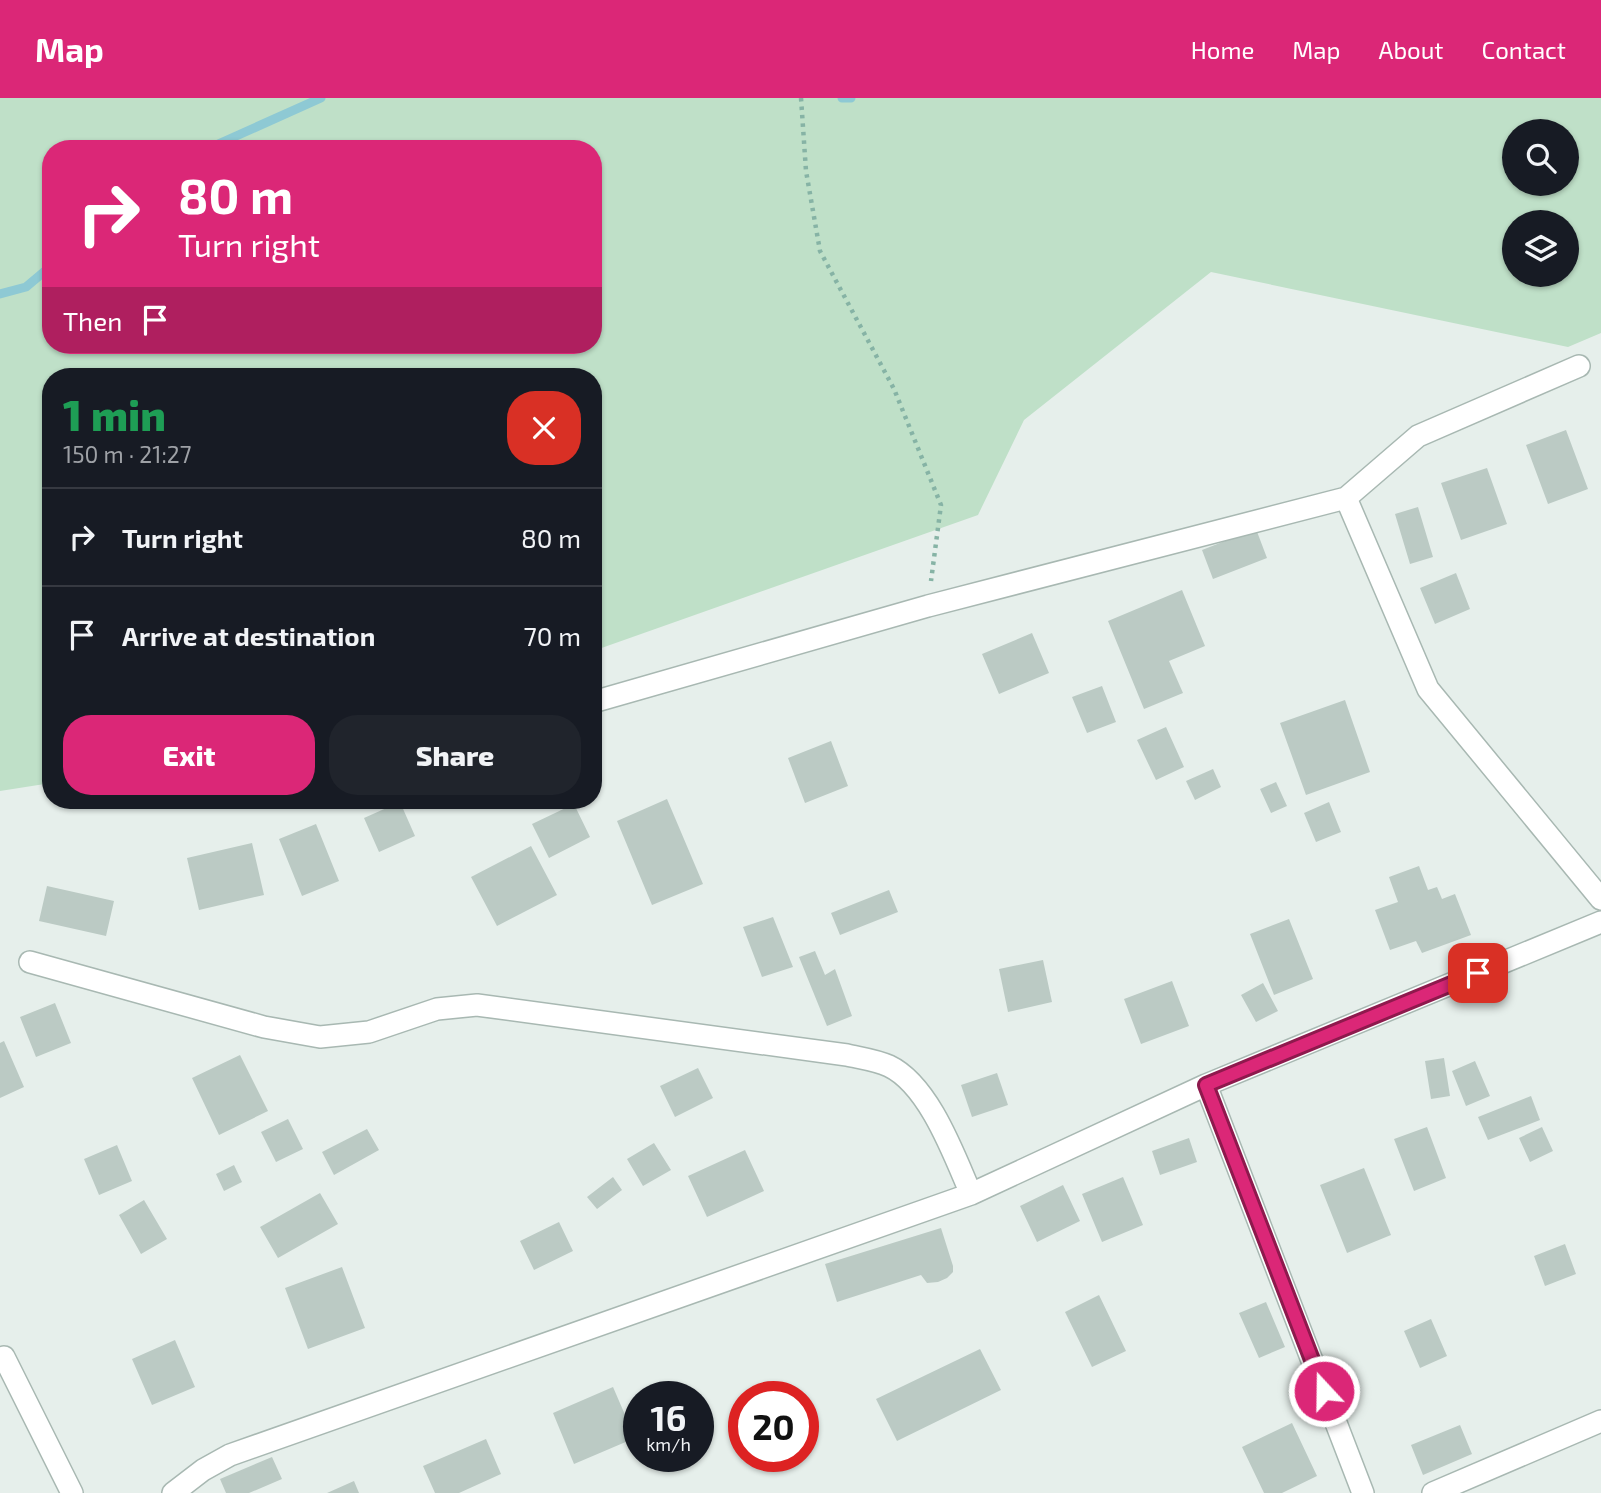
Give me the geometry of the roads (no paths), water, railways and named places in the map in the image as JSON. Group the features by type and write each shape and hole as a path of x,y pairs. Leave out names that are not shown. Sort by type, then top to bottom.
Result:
{"lane":[{"path":"602,699 928,606 1346,498 1418,436 1579,366"},
{"path":"1346,498 1428,689 1601,900"},
{"path":"173,1493 203,1470 230,1455 971,1194 1206,1085 1601,922"},
{"path":"30,962 264,1027 320,1037 369,1032 437,1009 477,1005 870,1060 890,1066 909,1081 925,1100 938,1119 971,1194"},
{"path":"1206,1085 1363,1493"},
{"path":"4,1357 72,1493"},
{"path":"1433,1493 1601,1421"}],"waterway":[{"path":"227,140 321,98"},
{"path":"842,98 851,98"},
{"path":"0,294 26,287 42,274"}]}
